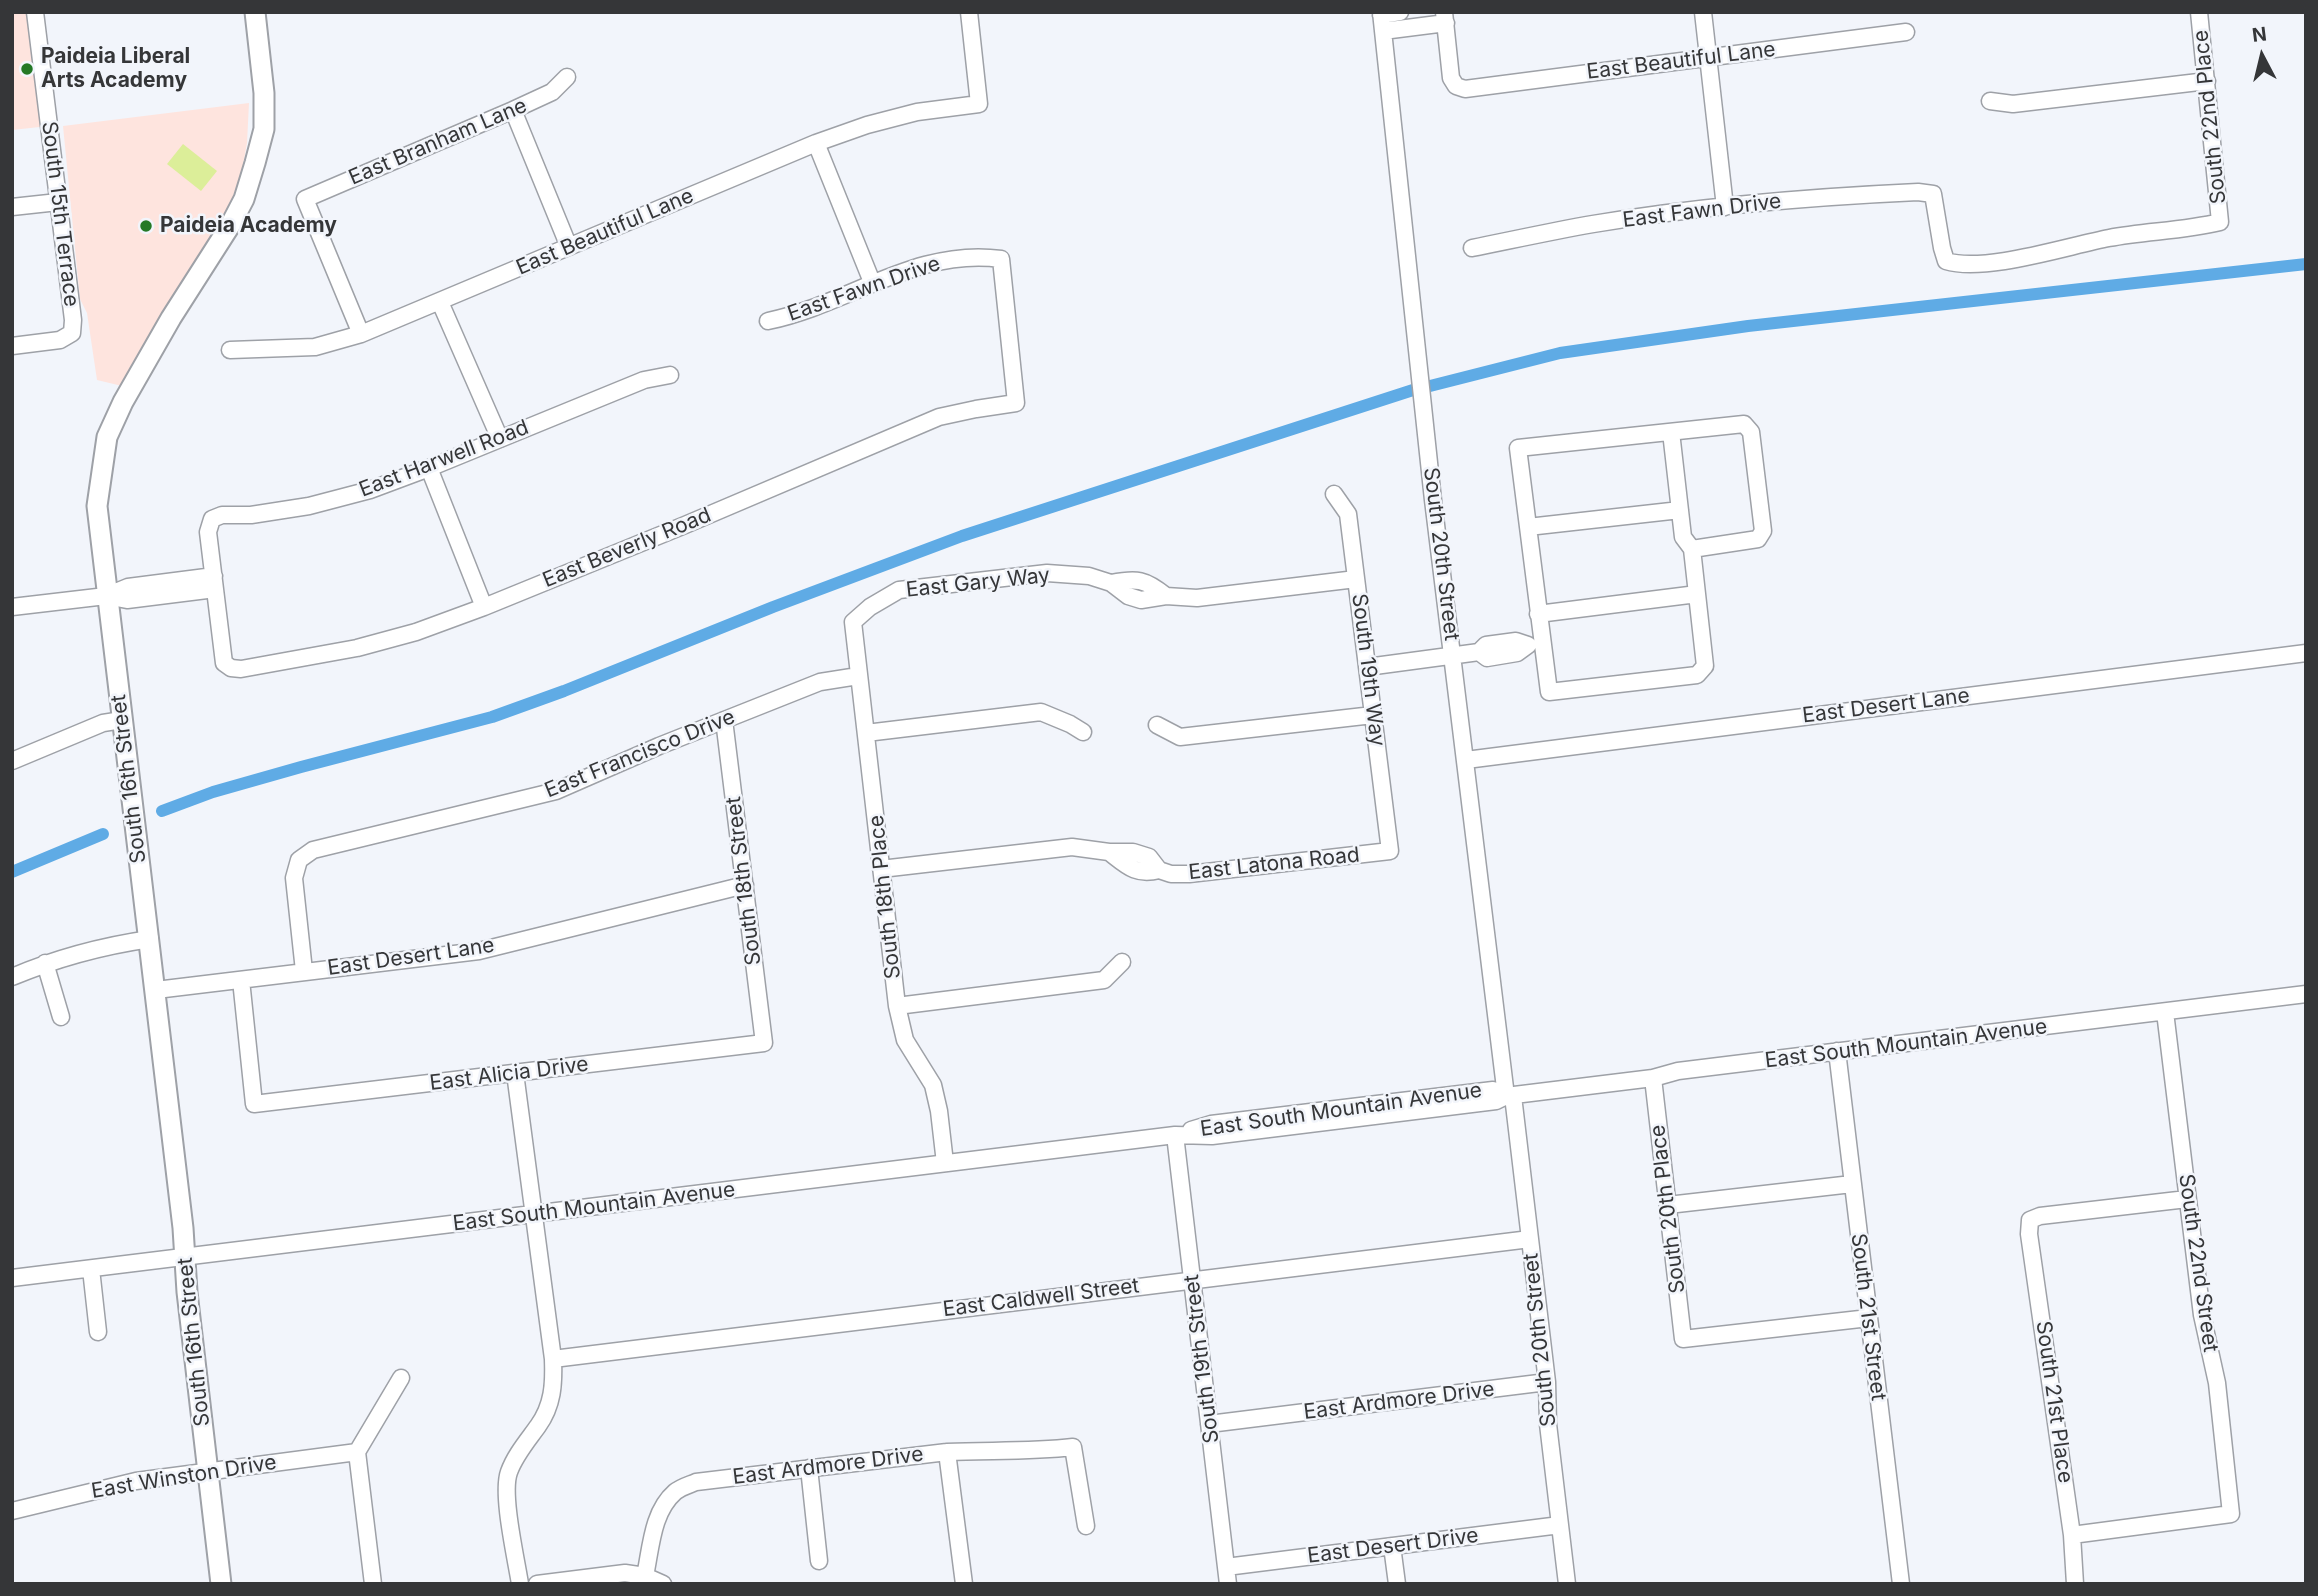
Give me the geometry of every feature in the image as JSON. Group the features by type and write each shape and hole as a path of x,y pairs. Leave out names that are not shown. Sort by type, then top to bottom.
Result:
{"main road":[{"name":"South 16th Street","path":"221,1584 156,990 97,506 107,437 123,402 244,199 264,129 264,93 255,12"}],"street":[{"name":"South 15th Terrace","path":"12,346 60,340 72,333 73,320 35,12"},
{"name":"East Beautiful Lane","path":"230,349 315,347 360,334 867,125 917,112 979,104 969,12"},
{"path":"1382,19 1400,12"},
{"path":"1703,12 1725,207"},
{"name":"South 22nd Place","path":"1946,261 1960,265 2012,259 2111,238 2220,222 2199,12"},
{"path":"1382,19 1445,18"},
{"name":"East Beautiful Lane","path":"1445,18 1451,78 1456,86 1465,89 1906,32"},
{"name":"South 20th Street","path":"1382,19 1421,388 1466,760 1530,1239 1567,1584"},
{"name":"East Branham Lane","path":"360,334 305,199 552,92 567,77"},
{"path":"1990,101 2013,104 2207,80"},
{"path":"513,110 569,247"},
{"path":"816,144 872,282"},
{"name":"East Fawn Drive","path":"1472,248 1593,224 1725,207 1823,196 1918,192 1933,194 1941,248 1946,261"},
{"path":"12,208 58,202"},
{"name":"East Fawn Drive","path":"768,321 792,316 872,282 946,260 983,257 1001,259 1016,403"},
{"path":"440,302 499,439"},
{"name":"East Harwell Road","path":"215,582 208,532 212,519 222,515 251,515 309,506 370,490 644,380 670,375"},
{"name":"East Beverly Road","path":"215,582 224,663 231,668 241,669 357,648 416,632 484,607 939,417 1016,403"},
{"path":"1671,432 1683,537 1692,550 1705,666 1697,675 1549,692 1535,644 1538,614 1518,448 1744,424 1751,432 1763,531 1758,540 1692,550"},
{"path":"429,468 484,607"},
{"name":"South 19th Way","path":"1334,494 1348,514 1390,850"},
{"path":"1528,527 1680,510"},
{"name":"East Gary Way","path":"853,622 870,607 900,590 1047,573 1089,576 1111,583 1128,596 1141,600 1166,596 1197,598 1356,579"},
{"path":"12,607 106,596 127,600 215,582"},
{"path":"1538,614 1698,594"},
{"name":"South 18th Place","path":"853,622 897,1006 905,1040 933,1085 945,1163"},
{"path":"1367,667 1479,652 1487,658 1517,653 1535,644"},
{"name":"East Desert Lane","path":"1466,760 2306,653"},
{"name":"East Francisco Drive","path":"304,971 294,878 299,860 313,850 556,791 820,682 858,676"},
{"path":"866,733 1041,712 1083,732"},
{"path":"1157,725 1180,737 1373,715"},
{"path":"12,761 103,723 122,720"},
{"name":"South 18th Street","path":"724,720 764,1043"},
{"name":"East Latona Road","path":"881,869 1072,847 1109,852 1128,867 1145,873 1159,870 1171,874 1189,874 1390,850"},
{"name":"East Desert Lane","path":"156,990 479,951 745,885"},
{"path":"12,977 45,963 101,947 149,939"},
{"path":"897,1006 1104,979 1122,962"},
{"path":"45,963 61,1017"},
{"name":"East Alicia Drive","path":"241,979 254,1104 764,1043"},
{"name":"East South Mountain Avenue","path":"12,1278 1175,1135 1211,1124 1493,1090 1510,1096 1653,1078 1678,1071 2306,994"},
{"name":"South 22nd Street","path":"2072,1535 2231,1514 2217,1383 2202,1315 2165,1012"},
{"name":"South 21st Street","path":"1837,1051 1901,1584"},
{"path":"515,1073 553,1359 554,1387 548,1407 508,1473 508,1503 520,1584"},
{"name":"South 20th Place","path":"1653,1078 1683,1339 1869,1318"},
{"name":"South 19th Street","path":"1175,1135 1228,1584"},
{"path":"1668,1205 1852,1184"},
{"name":"South 21st Place","path":"2075,1584 2072,1535 2029,1234 2030,1220 2040,1216 2187,1199"},
{"name":"East Caldwell Street","path":"553,1359 1530,1239"},
{"path":"91,1269 98,1332"},
{"path":"373,1584 356,1452 401,1378"},
{"name":"East Ardmore Drive","path":"1209,1424 1547,1382"},
{"name":"East Ardmore Drive","path":"645,1576 656,1522 663,1507 676,1491 696,1482 947,1452 1034,1452 1073,1447 1086,1526"},
{"name":"East Winston Drive","path":"12,1511 136,1481 356,1452"},
{"path":"947,1452 964,1584"},
{"path":"809,1468 818,1561"},
{"name":"East Desert Drive","path":"1226,1567 1560,1525"},
{"path":"1392,1546 1397,1584"},
{"path":"537,1584 625,1573 645,1576 663,1584"}],"shaded area":[{"name":"Paideia Liberal Arts Academy","path":"12,12 35,12 49,126 12,130"},
{"name":"Paideia Academy","path":"249,103 247,143 242,171 229,208 122,386 97,380 87,313 80,299 63,126"}],"green space":[{"path":"183,144 217,171 201,191 167,164"}],"waterway":[{"path":"1430,386 1560,353 1748,326 2306,264"},
{"path":"162,811 213,792 492,717 962,536 1413,390"},
{"path":"12,872 103,834"}],"place":[{"name":"Paideia Liberal Arts Academy","path":"27,69"},
{"name":"Paideia Academy","path":"146,226"}]}
